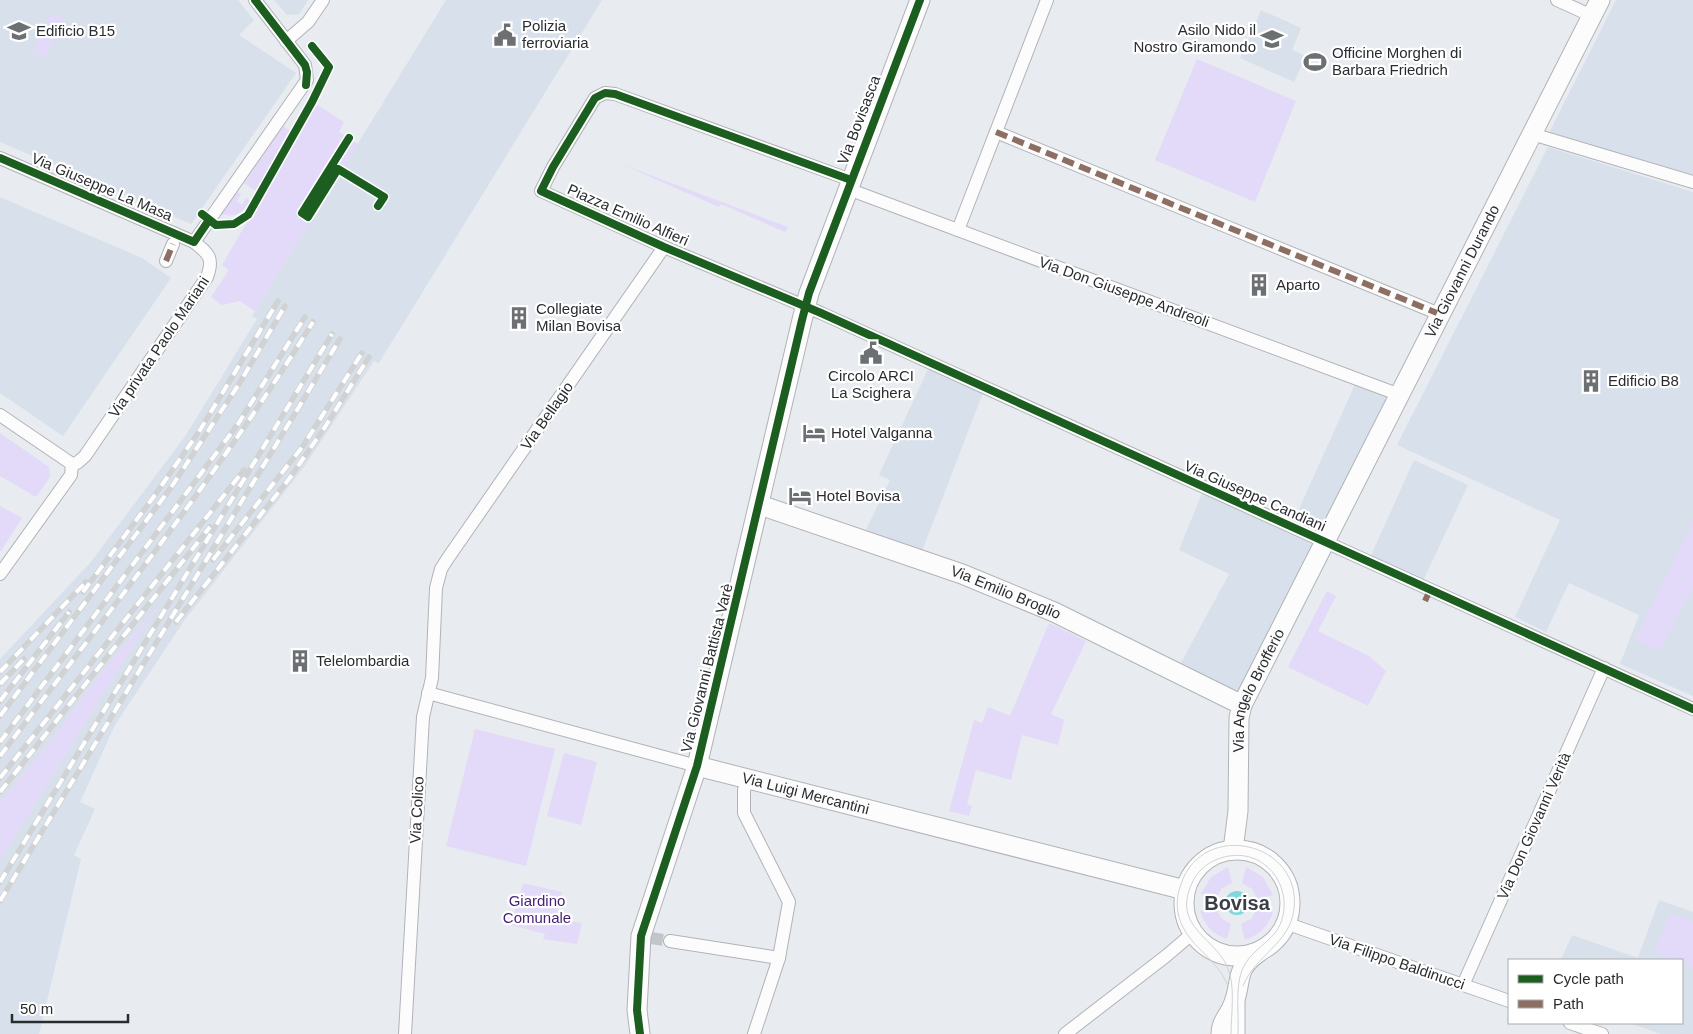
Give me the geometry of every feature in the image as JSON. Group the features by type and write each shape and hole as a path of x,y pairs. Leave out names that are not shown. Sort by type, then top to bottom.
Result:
{"street":[{"path":"194,242 306,84 307,72 305,65 255,0"},
{"path":"286,41 308,22 323,0"},
{"name":"Via Bovisasca","path":"806,307 850,184 920,0"},
{"path":"958,230 1048,0"},
{"path":"1557,0 1596,8"},
{"name":"Via Giovanni Durando","path":"1325,543 1596,8"},
{"name":"Piazza Emilio Alfieri","path":"806,307 664,247 541,191 553,167 599,94 615,94 850,184"},
{"path":"996,132 1438,313"},
{"path":"1532,134 1693,182"},
{"name":"Via Giuseppe La Masa","path":"0,158 194,242"},
{"name":"Via Don Giuseppe Andreoli","path":"850,184 958,230 1400,395"},
{"name":"Via privata Paolo Mariani","path":"0,574 71,475 72,464 77,463 85,456 207,277 212,265 210,256 194,242"},
{"path":"166,261 173,244"},
{"name":"Via Bellagio","path":"436,588 448,558 664,247"},
{"name":"Via Giovanni Battista Varè","path":"640,1034 637,1010 646,937 697,766 806,307"},
{"name":"Via Giuseppe Candiani","path":"806,307 1325,543 1427,596 1604,668 1693,709"},
{"path":"0,415 72,464"},
{"name":"Via Emilio Broglio","path":"760,506 971,578 1054,612 1242,705"},
{"name":"Via Angelo Brofferio","path":"1233,850 1238,811 1239,718 1242,705 1325,543"},
{"name":"Via Colico","path":"405,1034 422,717 432,678 436,588"},
{"name":"Via Don Giovanni Verità","path":"1463,985 1604,668"},
{"name":"Via Luigi Mercantini","path":"428,693 697,766 1185,890"},
{"path":"748,779 744,790 744,813 789,902 779,958 754,1034"},
{"path":"1221,1034 1223,1020 1236,995 1234,981 1228,967 1221,958 1192,932 1185,914 1185,890 1193,873 1207,859 1233,850 1259,855 1268,860 1281,874 1290,900 1285,925 1280,934 1244,967 1238,981 1235,1034"},
{"name":"Via Filippo Baldinucci","path":"1285,925 1307,930 1508,1001"},
{"path":"1065,1034 1166,956 1192,932"},
{"path":"670,941 779,958"},
{"path":"1206,946 1220,954 1236,956 1248,955 1266,947"},
{"path":"1573,1024 1602,1034"}],"shaded area":[{"path":"0,0 238,0 254,20 239,35 296,73 191,224 0,142"},
{"path":"274,0 308,0 299,14 287,15"},
{"path":"446,0 602,0 379,363 374,361 304,467 184,621 115,725 80,802 95,809 74,855 81,859 39,1034 0,1034 0,860 155,610 94,681 58,732 0,803 0,659 90,563 186,435 257,319 252,316"},
{"path":"1616,0 1693,0 1693,180 1547,137"},
{"name":"Asilo Nido il Nostro Giramondo","path":"1261,10 1301,28 1292,50 1306,56 1294,82 1240,58"},
{"path":"1548,147 1693,192 1693,696 1620,664 1639,615 1569,583 1546,632 1515,617 1560,520 1397,445"},
{"path":"0,197 142,258 171,278 63,436 0,393"},
{"path":"930,365 984,390 919,559 861,540 890,480 879,475"},
{"path":"1357,380 1399,395 1325,542 1291,527"},
{"path":"1414,460 1468,485 1421,585 1368,562"},
{"path":"1204,488 1325,543 1236,701 1176,672 1229,574 1179,550"},
{"path":"1659,900 1693,912 1693,1034 1661,1034 1632,1024 1683,1024 1683,959 1561,959 1572,935 1638,958"}],"green space":[{"path":"51,12 64,18 46,58 33,52"},
{"path":"1197,59 1296,101 1255,202 1155,160"},
{"path":"316,104 344,122 339,132 358,144 255,311 240,301 222,305 211,297 229,270 222,265"},
{"path":"283,126 289,130 256,191 244,183"},
{"path":"621,164 788,227 785,232 721,204 719,207"},
{"path":"237,192 241,194 237,201 242,205 246,198 250,201 238,214 221,214"},
{"path":"0,433 49,467 50,477 36,497 0,476"},
{"path":"0,506 22,518 0,552"},
{"path":"1693,522 1693,587 1660,652 1635,639"},
{"path":"1327,591 1336,596 1318,631 1369,656 1386,671 1368,706 1288,667"},
{"path":"158,606 0,860 0,803 58,732 94,681"},
{"path":"1049,623 1086,641 1051,714 1064,720 1058,745 1022,735 1011,780 976,770 967,804 972,806 969,816 949,811 974,720 982,723 988,707 1010,716"},
{"path":"475,729 555,749 526,866 446,846"},
{"path":"564,753 597,762 581,825 547,816"},
{"path":"1228,867 1232,883 1222,888 1216,898 1201,894 1211,877"},
{"path":"1246,867 1263,877 1273,895 1257,899 1252,889 1242,883"},
{"name":"Giardino Comunale","path":"523,883 562,892 556,919 582,923 577,944 543,939 545,934 511,925"},
{"path":"1216,908 1221,918 1231,924 1227,939 1210,929 1200,911"},
{"path":"1257,908 1273,912 1262,930 1255,936 1245,940 1241,924 1252,918"},
{"path":"1670,913 1693,921 1693,967 1683,963 1683,959 1672,959 1655,953"}],"water":[{"path":"1237,891 1242,892 1248,898 1248,908 1242,914 1237,915 1232,914 1226,908 1225,903 1226,898 1232,892"}],"tunnel":[{"path":"651,938 670,941"}],"tram line":[{"path":"1227,984 1216,966 1188,936 1179,917 1178,896 1181,884 1192,864 1209,851 1229,846 1249,847 1268,855 1283,868 1292,886 1294,909 1286,931 1255,966 1243,986"},
{"path":"1231,1034 1232,991 1230,974 1220,955 1196,929 1187,909 1188,896 1193,881 1200,871 1214,861 1236,855 1260,861 1272,871 1284,897 1283,916 1280,925 1271,938 1253,954 1242,970 1238,993 1238,1034"}],"railway":[{"path":"83,592 155,495 200,430 278,301"},
{"path":"0,716 170,489 239,384 285,306"},
{"path":"0,742 238,424 305,317"},
{"path":"0,756 201,489 313,322"},
{"path":"0,882 332,334"},
{"path":"0,901 340,339"},
{"path":"213,560 303,446 362,353"},
{"path":"176,622 289,479 325,427 369,357"},
{"path":"0,778 244,470"},
{"path":"0,792 210,527"},
{"path":"0,672 86,582"},
{"path":"0,701 69,612"},
{"path":"0,684 24,659"}],"marked path":[{"path":"996,132 1437,313"},
{"path":"166,261 173,244"},
{"path":"1425,601 1430,590"}],"cycle path":[{"path":"255,0 305,65 307,72 306,85"},
{"path":"640,1034 637,1010 641,936 697,766 809,293 920,0"},
{"path":"202,214 216,225 234,224 248,215 312,102 329,67 312,46"},
{"path":"851,180 615,94 605,93 595,98 553,167 541,191 664,247 821,313 1693,709"},
{"path":"349,138 302,213 308,217 338,169 384,197 378,206"},
{"path":"0,158 194,242 209,220"}],"place":[{"name":"Edificio B15","path":"19,31"},
{"name":"Polizia ferroviaria","path":"505,35"},
{"name":"Asilo Nido il Nostro Giramondo","path":"1272,39"},
{"name":"Officine Morghen di Barbara Friedrich","path":"1315,62"},
{"name":"Aparto","path":"1259,285"},
{"name":"Collegiate Milan Bovisa","path":"519,318"},
{"name":"Circolo ARCI La Scighera","path":"871,353"},
{"name":"Edificio B8","path":"1591,381"},
{"name":"Hotel Valganna","path":"814,433"},
{"name":"Hotel Bovisa","path":"800,496"},
{"name":"Telelombardia","path":"300,661"}],"district":[{"name":"Bovisa","path":"1237,903"}]}
